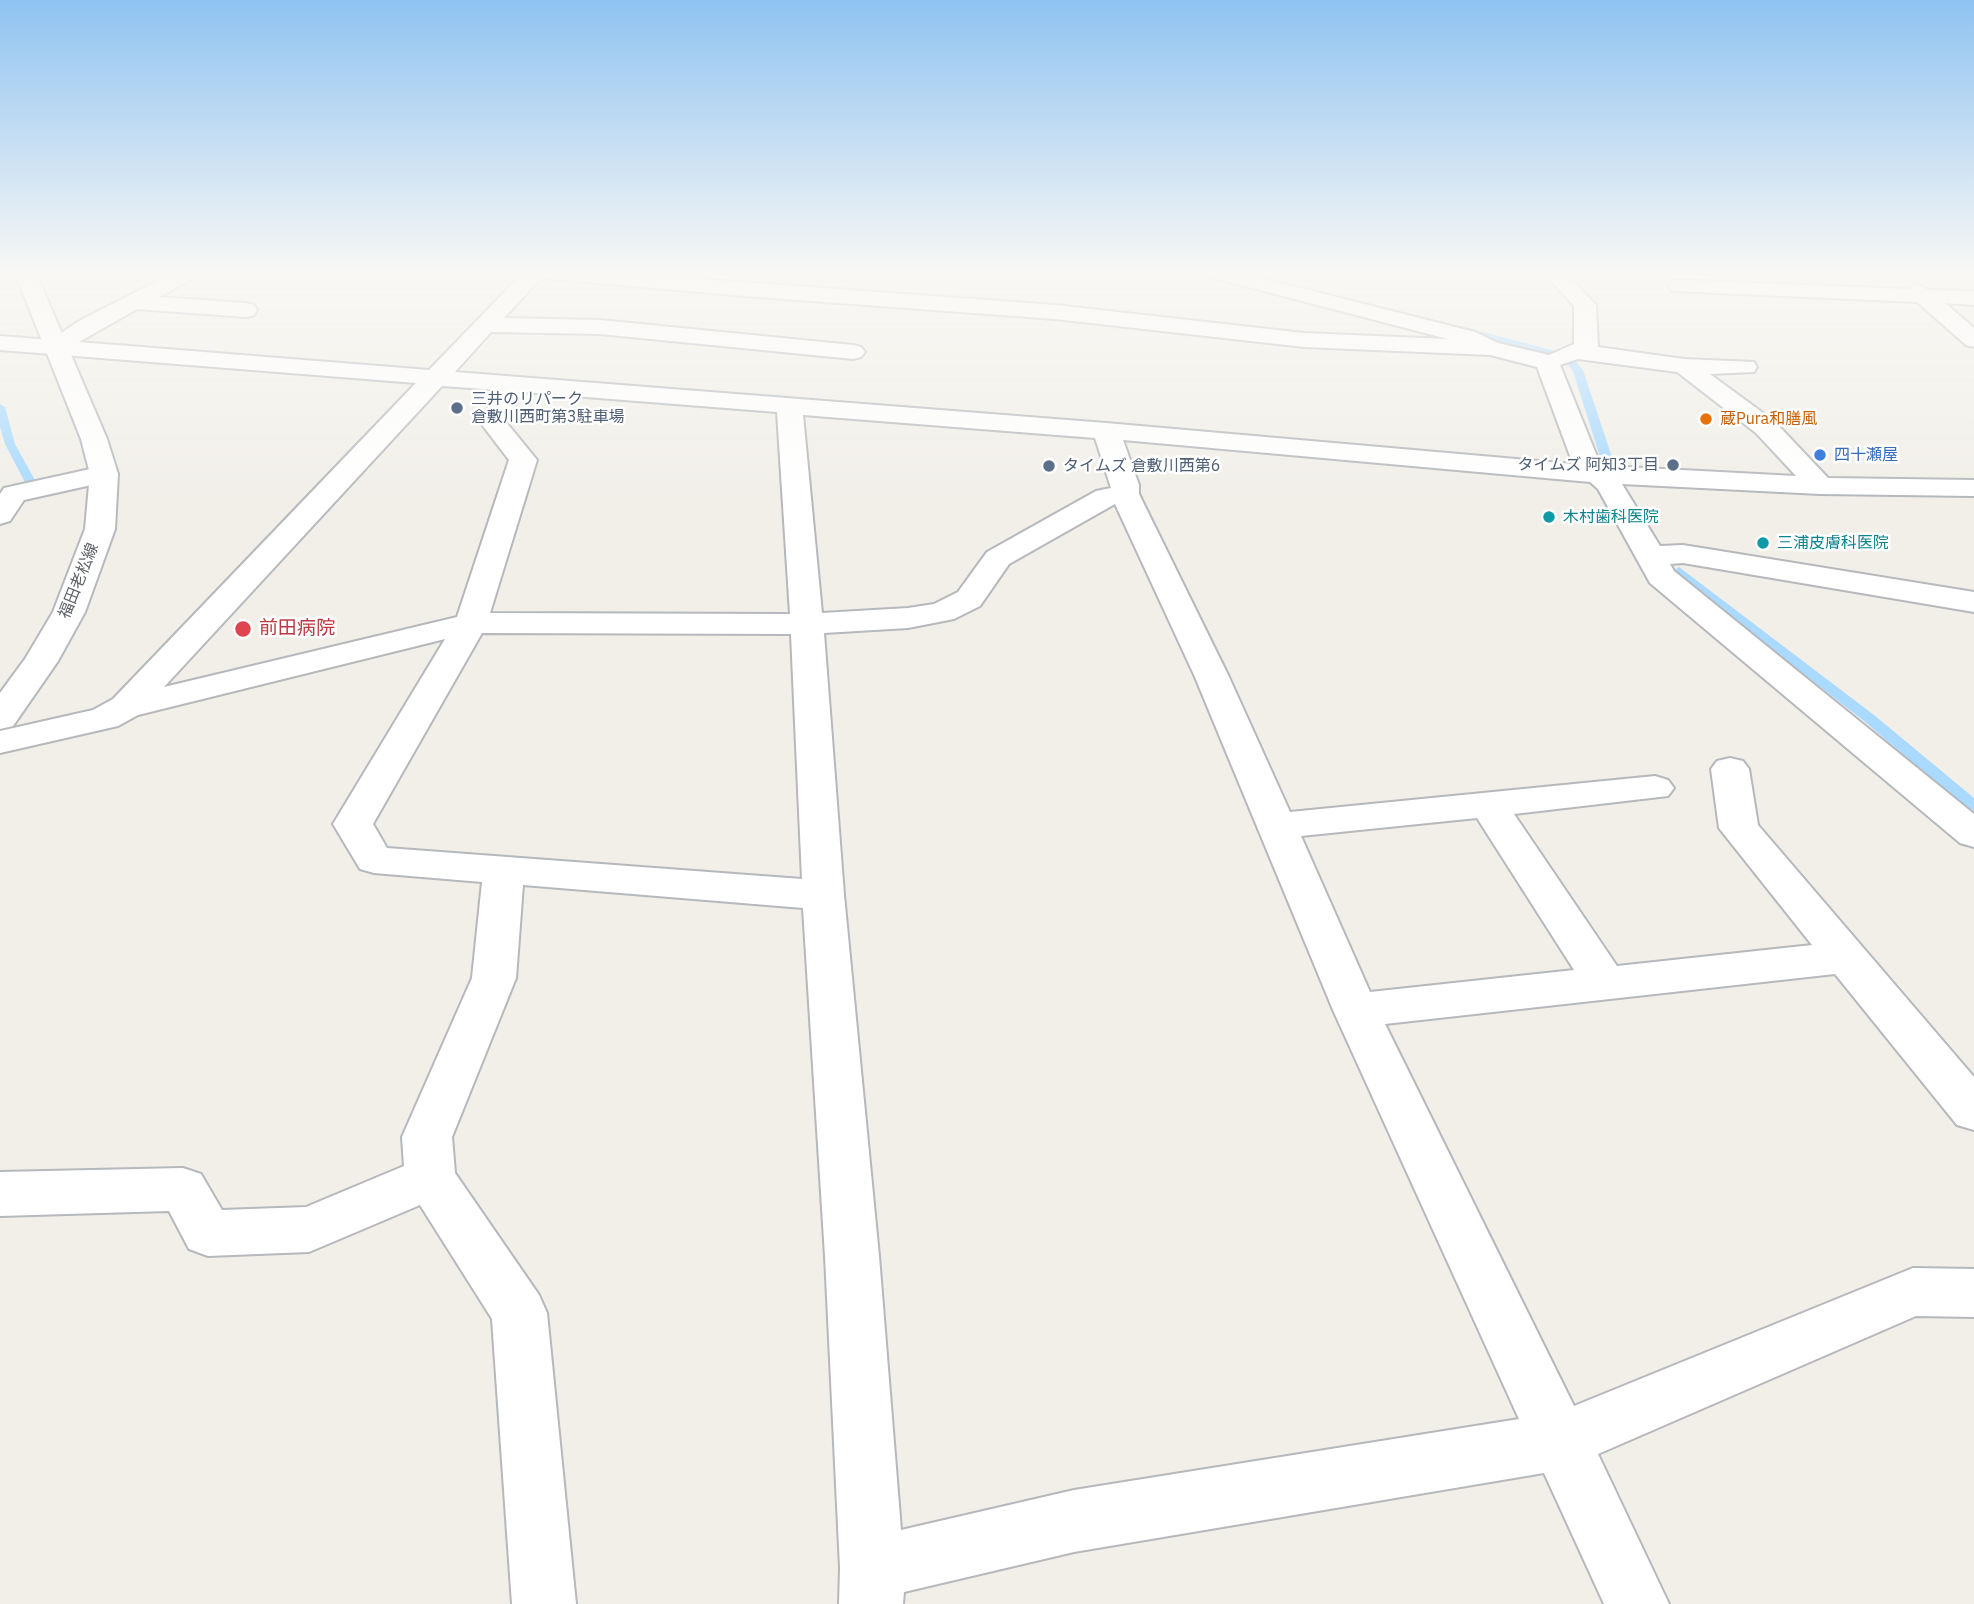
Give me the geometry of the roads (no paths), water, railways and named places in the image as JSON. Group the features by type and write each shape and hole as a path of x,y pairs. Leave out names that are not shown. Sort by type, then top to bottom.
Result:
{"street":[{"path":"55,348 514,384 782,381 853,352"},
{"name":"福田老松線","path":"0,718 41,661 69,612 100,529 104,474 94,439 55,348"},
{"path":"125,707 464,348"},
{"path":"670,348 782,381 1106,431 1598,474 1821,486 1974,488"},
{"path":"1487,348 1562,357 1745,368"},
{"path":"1562,357 1586,348"},
{"path":"1562,357 1586,462 1609,485 1661,576 1974,834"},
{"path":"1684,366 1765,427 1821,486"},
{"path":"782,381 807,624 823,895 852,1256 871,1586 1074,1521 1560,1441 1913,1292 1974,1293"},
{"path":"514,384 494,422 523,460 471,623 353,824 374,860 823,895"},
{"path":"1106,431 1125,485 1125,494 1212,677 1356,1010 1637,1604"},
{"path":"0,515 14,494 104,474"},
{"path":"0,742 105,718 125,707 471,623 807,624 908,618 943,612 969,599 999,558 1106,497 1125,494"},
{"path":"1651,555 1683,554 1974,602"},
{"path":"1730,769 1739,828 1974,1111"},
{"path":"1276,826 1655,788"},
{"path":"1488,804 1605,983"},
{"path":"504,870 494,978 428,1137 430,1178 519,1312 544,1604"},
{"path":"1356,1010 1846,957"},
{"path":"0,1194 183,1189 208,1233 309,1229 430,1178"}],"waterway":[{"path":"1532,348 1567,357 1578,370 1606,457"},
{"path":"0,407 10,444 30,482"},
{"path":"1679,571 1869,718 1974,806"}],"place":[{"name":"三井のリパーク 倉敷川西町第3駐車場","path":"457,408"},
{"name":"蔵Pura和膳風","path":"1706,419"},
{"name":"四十瀬屋","path":"1820,455"},
{"name":"タイムズ 阿知3丁目","path":"1673,465"},
{"name":"タイムズ 倉敷川西第6","path":"1049,466"},
{"name":"木村歯科医院","path":"1549,517"},
{"name":"三浦皮膚科医院","path":"1763,543"},
{"name":"前田病院","path":"243,629"}]}
